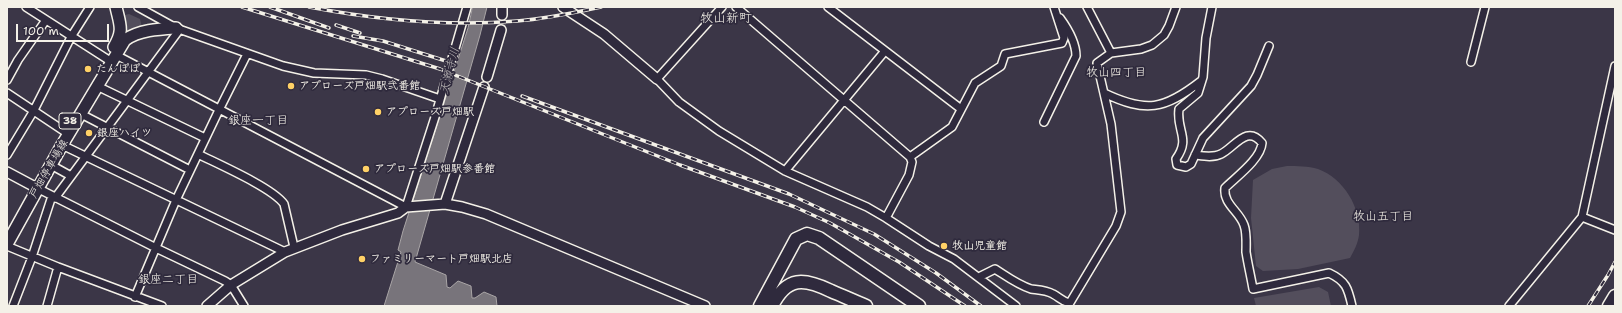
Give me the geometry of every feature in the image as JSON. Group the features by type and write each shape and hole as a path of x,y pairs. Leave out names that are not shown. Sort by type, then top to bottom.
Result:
{"highway":[{"path":"760,306 796,239 807,234 819,238 919,306"},
{"path":"772,306 785,288 797,282 804,281 820,286 866,306"},
{"path":"1609,306 1615,296"}],"main road":[{"path":"116,7 121,28 126,34 132,35 161,29 178,29"},
{"name":"戸畑停車場線","path":"7,233 35,187 51,165 97,86 121,37 121,28"},
{"name":"戸畑停車場線","path":"7,245 64,131 112,57 125,40 132,35"}],"street":[{"path":"26,7 71,37 112,57 149,72 406,207 445,204 486,214 705,306"},
{"path":"7,155 33,112 71,37 90,7"},
{"path":"138,7 178,29 300,71 328,74 352,74 382,78 440,99"},
{"path":"207,306 231,285 294,247 342,230 398,213 406,207 411,196 467,7"},
{"path":"563,7 604,34 657,79 679,102 719,131 785,171 867,207 886,218 929,246 954,259 1016,306"},
{"path":"657,79 722,7"},
{"path":"736,7 910,158 912,162 909,175 886,218"},
{"path":"828,7 961,109"},
{"path":"1087,7 1111,53"},
{"path":"979,277 995,269 1022,285 1032,289 1041,289 1068,305 1116,226 1121,212 1111,124 1097,63 1111,53 1152,46 1166,31 1176,7"},
{"path":"1212,7 1198,93 1179,109 1178,119 1184,141 1182,151 1176,159 1177,165 1186,167 1191,164 1203,138 1251,86 1269,46"},
{"path":"1471,62 1485,7"},
{"path":"910,158 952,127 974,82 1001,66 1005,54 1062,43 1064,38 1056,10"},
{"path":"1044,122 1076,56 1076,48 1067,28 1056,10"},
{"path":"7,80 18,60 46,20"},
{"path":"12,306 54,197 149,72 178,29"},
{"path":"487,77 501,30"},
{"path":"785,171 885,51"},
{"path":"136,297 176,200 247,54"},
{"path":"1509,306 1582,217 1615,66"},
{"path":"1104,93 1123,102 1152,107 1176,98 1201,81"},
{"path":"97,86 205,138"},
{"path":"445,204 484,87"},
{"path":"7,93 33,112 64,131"},
{"path":"81,114 190,170"},
{"path":"1196,155 1213,156 1220,154 1245,136 1252,135 1258,137 1262,143 1262,149 1258,156 1224,188 1226,200 1240,217 1245,226 1246,253 1253,289 1329,273 1343,281 1348,291 1352,306"},
{"path":"62,144 284,252"},
{"path":"198,154 263,187 281,199 284,204 294,247"},
{"path":"51,165 71,176"},
{"path":"7,172 54,197 225,281 231,285 244,306"},
{"path":"1582,217 1615,230"},
{"path":"7,245 58,267 162,306"},
{"path":"47,306 58,267"}],"shaded area":[{"path":"473,7 487,7 415,262 446,275 447,287 450,288 458,281 471,286 472,298 475,298 484,292 496,297 497,306 384,306 401,252 398,250 403,231 468,28"},
{"path":"129,14 140,19 143,31 129,33 123,28 120,16"},
{"path":"1287,166 1318,169 1327,173 1343,187 1349,195 1354,205 1359,225 1358,241 1350,258 1298,269 1263,271 1256,266 1251,218 1253,180 1272,169"},
{"path":"1319,287 1328,292 1331,306 1256,306 1254,298"}],"tunnel":[{"path":"501,30 502,15"}],"railway":[{"path":"242,7 440,69 680,165 795,207 830,223 899,262 965,306"},
{"path":"270,7 329,28"},
{"path":"309,7 361,16 439,23 491,23 528,20 559,16 601,7"},
{"path":"336,25 360,33"},
{"path":"353,36 383,41 446,61"},
{"path":"522,96 789,194 874,234 936,273 981,306"},
{"path":"1588,306 1615,262"}],"place":[{"name":"たんぽぽ","path":"88,69"},
{"name":"アプローズ戸畑駅弐番館","path":"291,86"},
{"name":"アプローズ戸畑駅","path":"378,112"},
{"name":"銀座ハイツ","path":"89,133"},
{"name":"アプローズ戸畑駅参番館","path":"366,169"},
{"name":"牧山児童館","path":"944,246"},
{"name":"ファミリーマート戸畑駅北店","path":"362,259"}],"district":[{"name":"牧山新町","path":"726,19"},
{"name":"牧山四丁目","path":"1116,73"},
{"name":"銀座一丁目","path":"258,121"},
{"name":"牧山五丁目","path":"1383,217"},
{"name":"銀座二丁目","path":"168,280"}],"water label":[{"name":"天瀬寺川","path":"450,71"}]}
